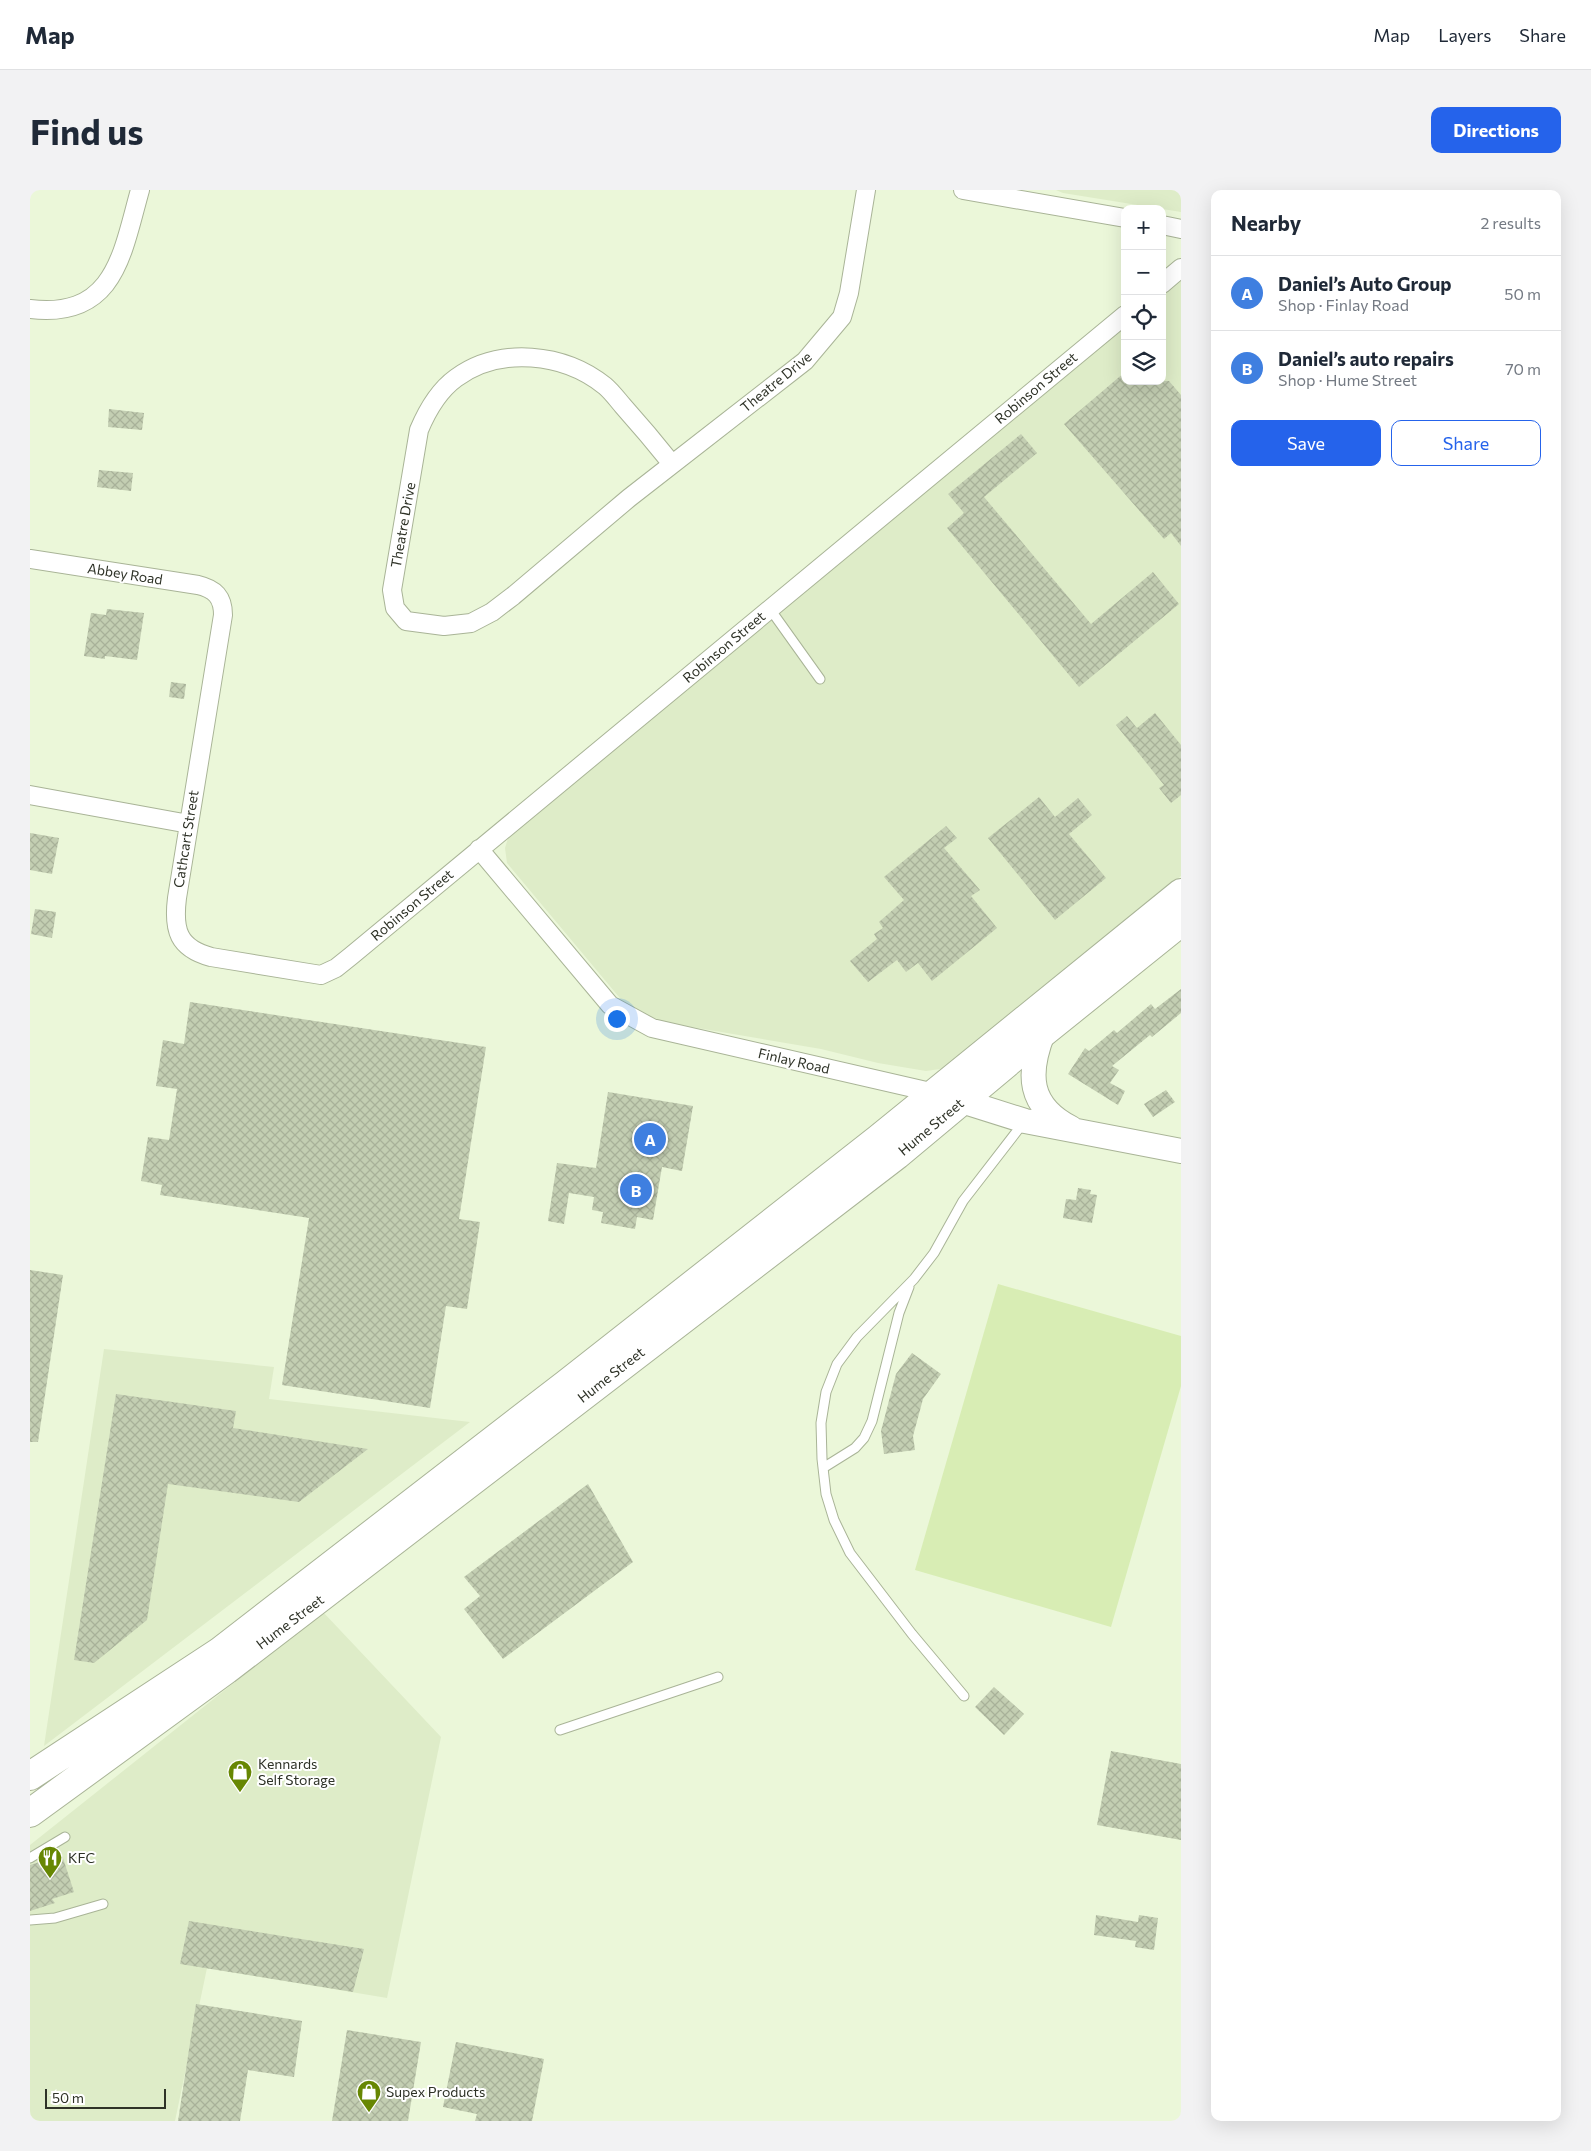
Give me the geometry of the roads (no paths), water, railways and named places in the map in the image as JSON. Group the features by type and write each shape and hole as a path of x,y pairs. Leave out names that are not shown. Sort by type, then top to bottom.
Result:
{"main road":[{"name":"Hume Street","path":"30,1776 219,1652 574,1378 935,1093 1181,893"},
{"name":"Hume Street","path":"30,1813 226,1670 408,1532 889,1161 1043,1033 1181,922"}],"street":[{"path":"30,308 45,310 69,308 94,297 113,276 123,252 140,190"},
{"name":"Theatre Drive","path":"672,464 650,436 606,387 585,373 552,360 529,357 505,359 469,370 455,379 441,392 426,412 418,430 392,590 395,608 406,621 444,626 471,622 492,612 672,464 805,361 842,317 849,293 866,190"},
{"path":"962,190 1023,195 1121,217"},
{"path":"1166,226 1181,229"},
{"path":"1166,281 1181,268"},
{"name":"Robinson Street","path":"321,975 336,968 352,956 1121,318"},
{"name":"Abbey Road","path":"30,559 198,585 209,588 218,594"},
{"name":"Cathcart Street","path":"218,594 223,603 223,615 188,824 175,915 177,930 184,944 196,953 211,958 321,975"},
{"path":"30,795 188,824"},
{"name":"Finlay Road","path":"479,849 610,1005 652,1028 935,1093 1025,1121 1181,1151"},
{"path":"1043,1033 1034,1054 1032,1072 1034,1087 1039,1101 1048,1113 1063,1124 1082,1133"}],"lane":[{"path":"770,609 820,679"},
{"path":"964,1696 912,1634 850,1553 834,1520 826,1494 821,1423 826,1392 836,1364 857,1336 911,1282 934,1253 963,1201 1025,1121"},
{"path":"823,1468 855,1448 864,1438 872,1421 899,1313 911,1282"},
{"path":"560,1730 718,1677"},
{"path":"30,1858 65,1837"},
{"path":"30,1920 55,1918 103,1904"}],"place":[{"name":"Daniel’s Auto Group","path":"650,1139"},
{"name":"Daniel’s auto repairs","path":"636,1190"},
{"name":"Kennards Self Storage","path":"240,1793"},
{"name":"KFC","path":"50,1879"},
{"name":"Supex Products","path":"369,2113"}]}
